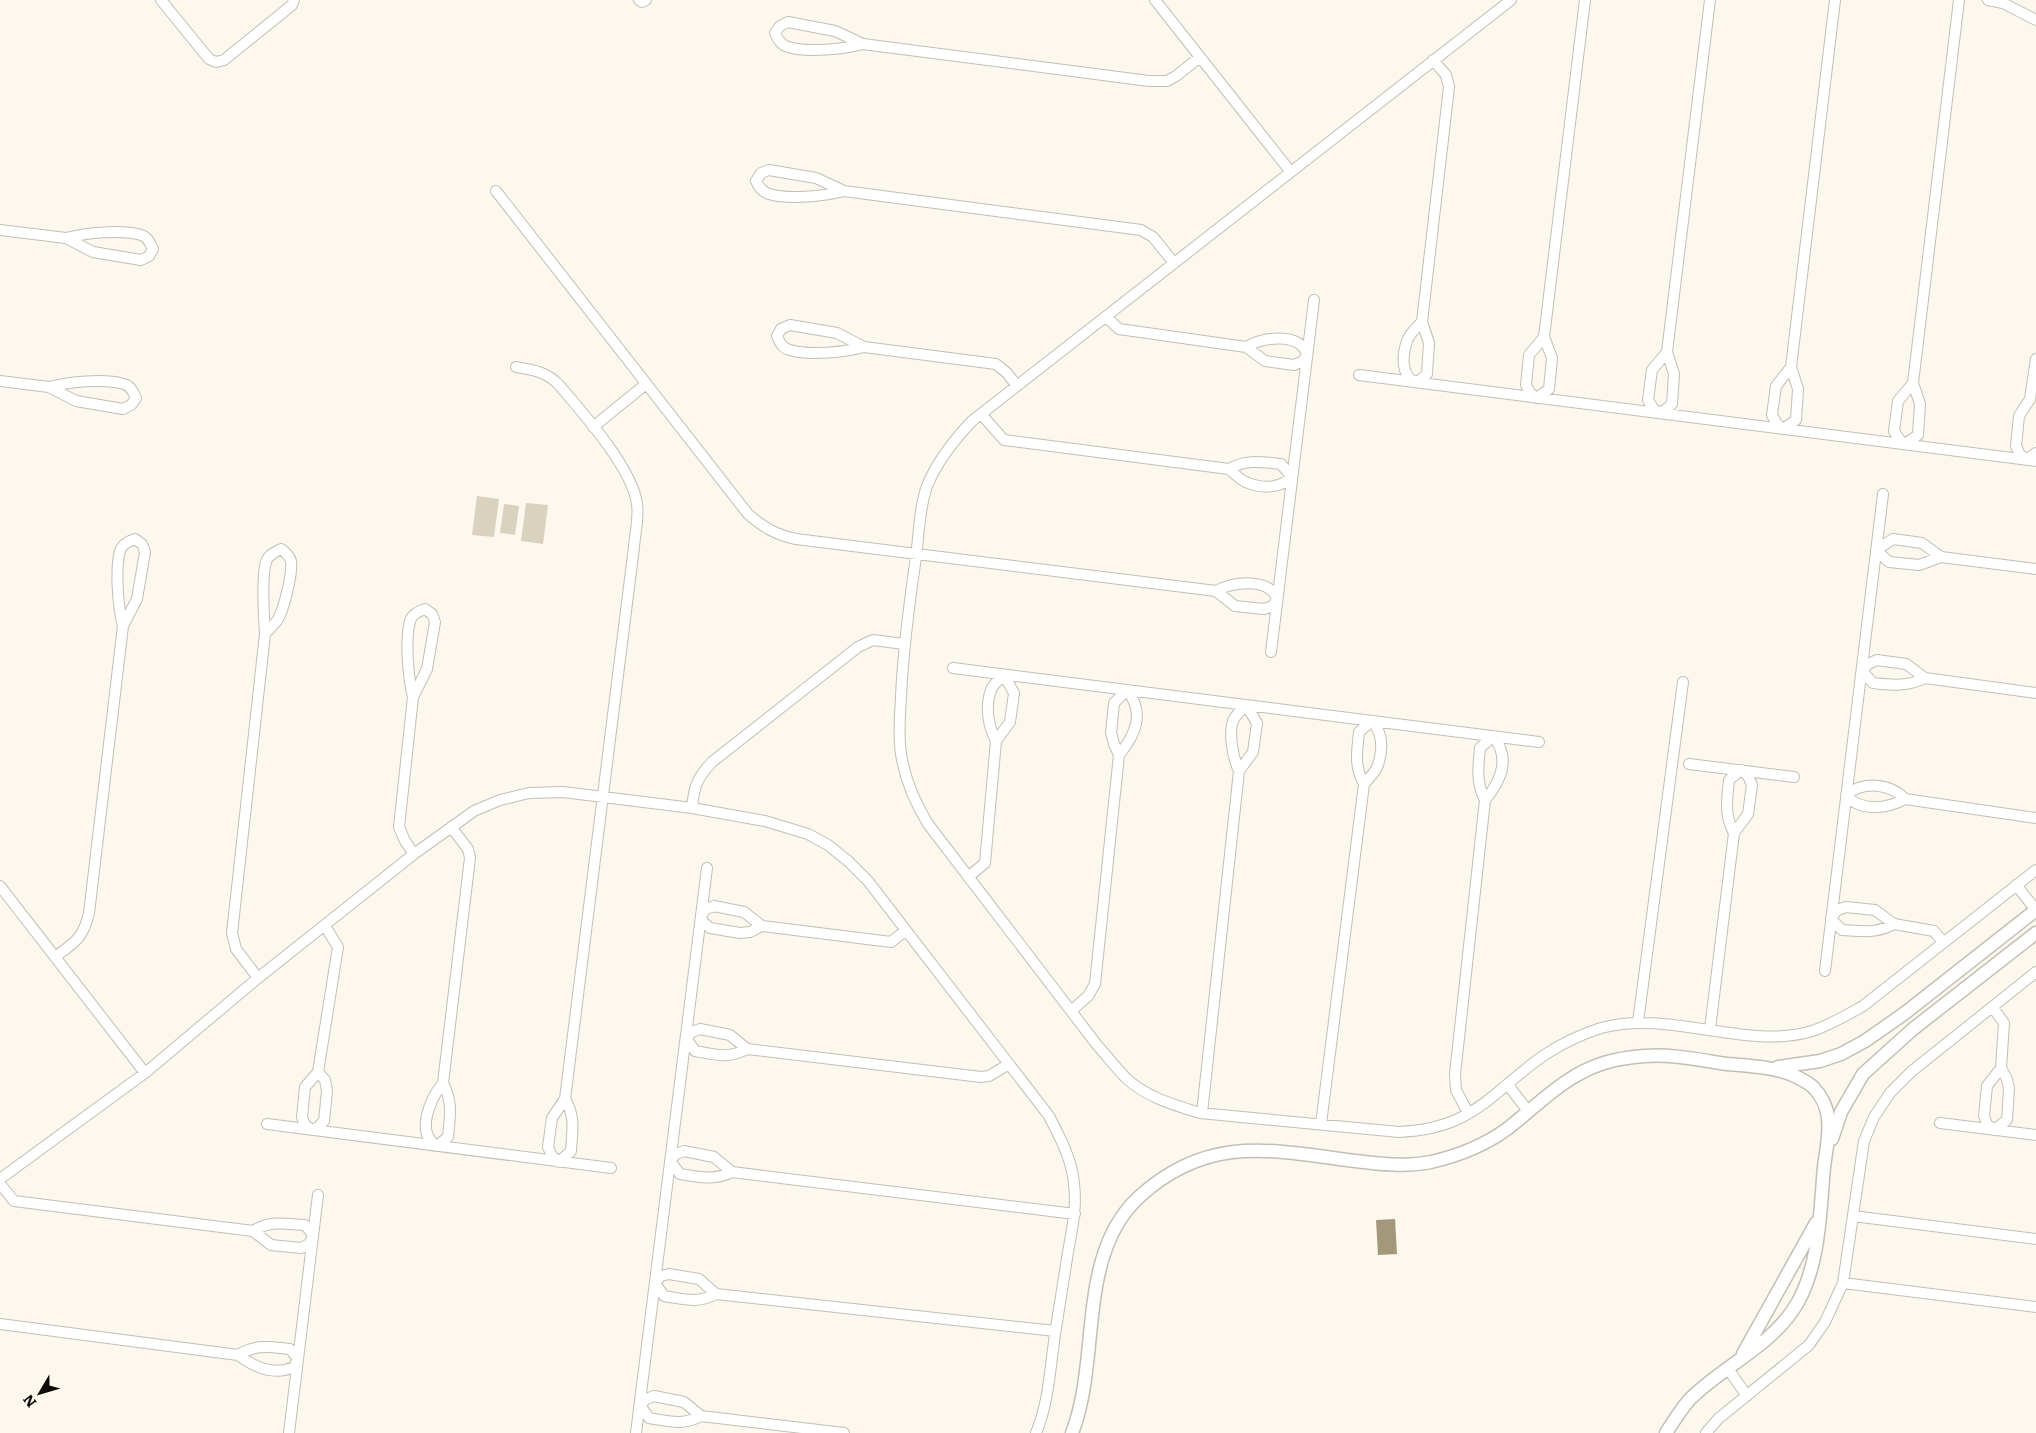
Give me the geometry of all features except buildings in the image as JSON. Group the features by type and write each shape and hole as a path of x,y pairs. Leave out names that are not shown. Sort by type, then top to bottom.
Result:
{"main road":[{"path":"1764,1068 1800,1066 1841,1054 1865,1042 2036,910"},
{"path":"1825,1160 1841,1112 1863,1074 1884,1054 1950,1000 2036,933"},
{"path":"1939,986 1950,1000"},
{"path":"1072,1433 1080,1411 1097,1280 1104,1252 1119,1221 1134,1201 1155,1183 1183,1165 1200,1158 1246,1149 1276,1150 1381,1165 1431,1162 1491,1140 1579,1072 1621,1058 1673,1057 1764,1068 1794,1075 1813,1087 1823,1101 1828,1119 1819,1217 1809,1276 1799,1300 1788,1318 1773,1334 1689,1400 1666,1433"},
{"path":"1739,1360 1819,1217"}],"street":[{"path":"161,0 209,60 216,62 224,60 292,5 294,0"},
{"path":"639,0 642,2 646,0"},
{"path":"1155,0 1290,171"},
{"path":"1510,0 981,414 956,437 941,458 927,487 920,518 904,644 899,724 900,752 905,775 914,800 928,824 1098,1046 1127,1079 1168,1104 1202,1113 1399,1132 1439,1126 1468,1113 1484,1104 1546,1054 1601,1028 1638,1022 1759,1036 1786,1035 1811,1031 1834,1022 1863,1006 2036,870"},
{"path":"1537,398 1549,389 1552,358 1544,337 1585,0"},
{"path":"1658,413 1672,404 1674,374 1667,352 1710,0"},
{"path":"1784,429 1796,420 1798,389 1791,367 1835,0"},
{"path":"1905,444 1918,435 1920,404 1913,383 1959,0"},
{"path":"1988,0 2003,3 2036,20"},
{"path":"863,44 844,49 819,50 787,47 779,42 775,33 780,26 788,22 835,31 863,44 1149,81 1167,81 1200,57"},
{"path":"1414,382 1427,374 1429,343 1422,322 1449,87 1446,75 1433,60"},
{"path":"844,191 826,196 800,197 768,194 760,189 756,181 761,173 769,170 816,178 844,191 1141,230 1153,237 1174,263"},
{"path":"496,191 748,514 763,527 779,536 796,540 1216,591 1238,584 1268,587 1275,593 1277,599 1273,606 1264,610 1235,606 1216,591"},
{"path":"0,230 66,238 84,234 110,232 141,235 150,240 153,249 149,256 140,260 93,252 66,238"},
{"path":"1271,652 1314,300"},
{"path":"1106,316 1119,329 1246,347 1265,361 1294,364 1303,361 1307,354 1305,348 1298,342 1268,338 1246,347"},
{"path":"1414,382 1408,378 1404,370 1407,340 1422,322"},
{"path":"864,347 846,352 789,350 780,345 777,336 782,329 790,325 836,333 864,347 996,364 1007,373 1017,386"},
{"path":"1537,398 1530,393 1526,385 1529,355 1544,337"},
{"path":"1658,413 1648,400 1652,370 1667,352"},
{"path":"2031,460 2020,455 2016,446 2019,416 2033,402 2036,359"},
{"path":"1784,429 1777,424 1772,415 1776,386 1791,367"},
{"path":"516,368 541,372 552,378 593,427 625,470 633,486 638,506 565,1099 552,1118 548,1148 552,1156 559,1162"},
{"path":"1359,375 2031,460"},
{"path":"0,381 49,387 92,381 124,384 132,390 136,398 132,405 123,409 76,401 49,387"},
{"path":"1905,444 1898,439 1894,431 1898,401 1913,383"},
{"path":"593,427 646,384"},
{"path":"981,414 1004,440 1229,469 1247,483 1277,487 1292,477"},
{"path":"2031,460 2036,453"},
{"path":"1229,469 1239,463 1250,461 1281,464 1292,477"},
{"path":"1825,971 1883,494"},
{"path":"55,958 77,940 85,929 87,921 123,626 137,599 145,552 142,544 135,539 126,542 120,550 118,608 123,626"},
{"path":"1876,550 1893,539 1922,543 1941,557"},
{"path":"258,978 236,949 232,932 265,634 264,593 266,561 272,553 281,549 288,554 291,562 286,594 283,609 277,620 265,634"},
{"path":"1876,550 1889,562 1919,565 1941,557 2036,568"},
{"path":"413,697 408,678 410,621 416,612 425,609 432,614 435,622 427,669 413,697 399,827 405,841 414,854"},
{"path":"692,808 693,792 699,776 712,762 858,647 873,640 904,644"},
{"path":"1862,671 1868,664 1877,660 1906,664 1925,678 2036,692"},
{"path":"953,668 1539,742"},
{"path":"1862,671 1873,683 1903,686 1925,678"},
{"path":"968,877 985,863 996,740 988,719 991,688 1004,674"},
{"path":"996,740 1010,722 1014,693 1004,674"},
{"path":"1638,1022 1683,682"},
{"path":"1071,1011 1088,996 1095,984 1120,755 1133,736 1137,707 1127,690"},
{"path":"1120,755 1111,733 1114,703 1127,690"},
{"path":"1202,1113 1239,771 1253,752 1257,723 1246,705"},
{"path":"1239,771 1231,749 1234,718 1246,705"},
{"path":"1321,1124 1364,784 1378,766 1382,737 1372,721"},
{"path":"1364,784 1358,774 1356,763 1359,732 1372,721"},
{"path":"1468,1113 1456,1090 1455,1074 1485,800 1499,782 1503,753 1492,736"},
{"path":"1485,800 1477,779 1480,748 1492,736"},
{"path":"1689,764 1794,777"},
{"path":"1710,1029 1734,833 1748,814 1752,785 1748,776 1741,770"},
{"path":"1734,833 1728,822 1726,811 1729,780 1741,770"},
{"path":"1846,795 1854,788 1863,785 1892,789 1905,799 2036,818"},
{"path":"0,1179 145,1073 258,978 414,854 474,811 500,800 529,793 563,792 692,808 787,827 808,834 828,845 868,881 1049,1116 1063,1143 1070,1162 1074,1184 1075,1214 1055,1331 1046,1404 1036,1433"},
{"path":"1846,795 1852,802 1860,805 1888,808 1905,799"},
{"path":"437,1146 429,1141 426,1133 429,1103 442,1083 470,858 468,849 451,827"},
{"path":"636,1433 707,868"},
{"path":"2016,885 2036,910"},
{"path":"0,886 145,1073"},
{"path":"701,915 706,909 714,906 744,912 762,926 891,942 906,930"},
{"path":"1831,919 1837,910 1846,907 1875,910 1894,924 1934,931 1943,942"},
{"path":"701,915 704,922 710,928 740,933 750,932 762,926"},
{"path":"1831,919 1842,930 1865,932 1883,930 1894,924"},
{"path":"312,1130 305,1125 302,1117 305,1087 318,1072 338,946 325,926"},
{"path":"1720,1433 1709,1429 1809,1346 1825,1322 1843,1283 1864,1142 1874,1117 1890,1093 1912,1071 2036,972"},
{"path":"1993,1008 2004,1023 2001,1068 1988,1086 1984,1116 1987,1124 1994,1130"},
{"path":"686,1038 692,1032 700,1029 730,1035 747,1049 982,1077 990,1076 1009,1064"},
{"path":"686,1038 695,1051 725,1056 736,1055 747,1049"},
{"path":"1994,1130 2006,1120 2009,1089 2007,1079 2001,1068"},
{"path":"312,1130 324,1121 327,1091 325,1080 318,1072"},
{"path":"437,1146 448,1137 451,1107 449,1096 442,1083"},
{"path":"1508,1085 1528,1111"},
{"path":"559,1162 571,1151 573,1121 571,1110 565,1099"},
{"path":"1940,1123 2036,1135"},
{"path":"267,1124 611,1168"},
{"path":"670,1161 676,1154 684,1151 714,1157 732,1172"},
{"path":"670,1161 680,1174 710,1178 720,1177 732,1172 1075,1214"},
{"path":"0,1184 14,1201 252,1231 271,1245 301,1248 309,1244 313,1237"},
{"path":"289,1433 318,1195"},
{"path":"1853,1216 2036,1239"},
{"path":"252,1231 264,1225 275,1223 305,1225 313,1237"},
{"path":"655,1283 661,1276 669,1274 699,1279 716,1294"},
{"path":"655,1283 664,1296 694,1301 705,1300 716,1294 1055,1331"},
{"path":"1843,1283 2036,1307"},
{"path":"0,1324 238,1354 256,1368 286,1371 294,1367 298,1360"},
{"path":"238,1354 249,1348 290,1348 298,1360"},
{"path":"1728,1369 1748,1396"},
{"path":"640,1405 646,1399 654,1396 684,1402 701,1416 844,1433"},
{"path":"640,1405 649,1418 679,1423 690,1422 701,1416"}],"shaded area":[{"path":"477,496 499,499 494,537 472,535"},
{"path":"526,503 548,505 543,544 521,541"},
{"path":"504,504 519,506 515,535 500,533"},
{"path":"1395,1219 1397,1254 1378,1255 1376,1220"}]}
